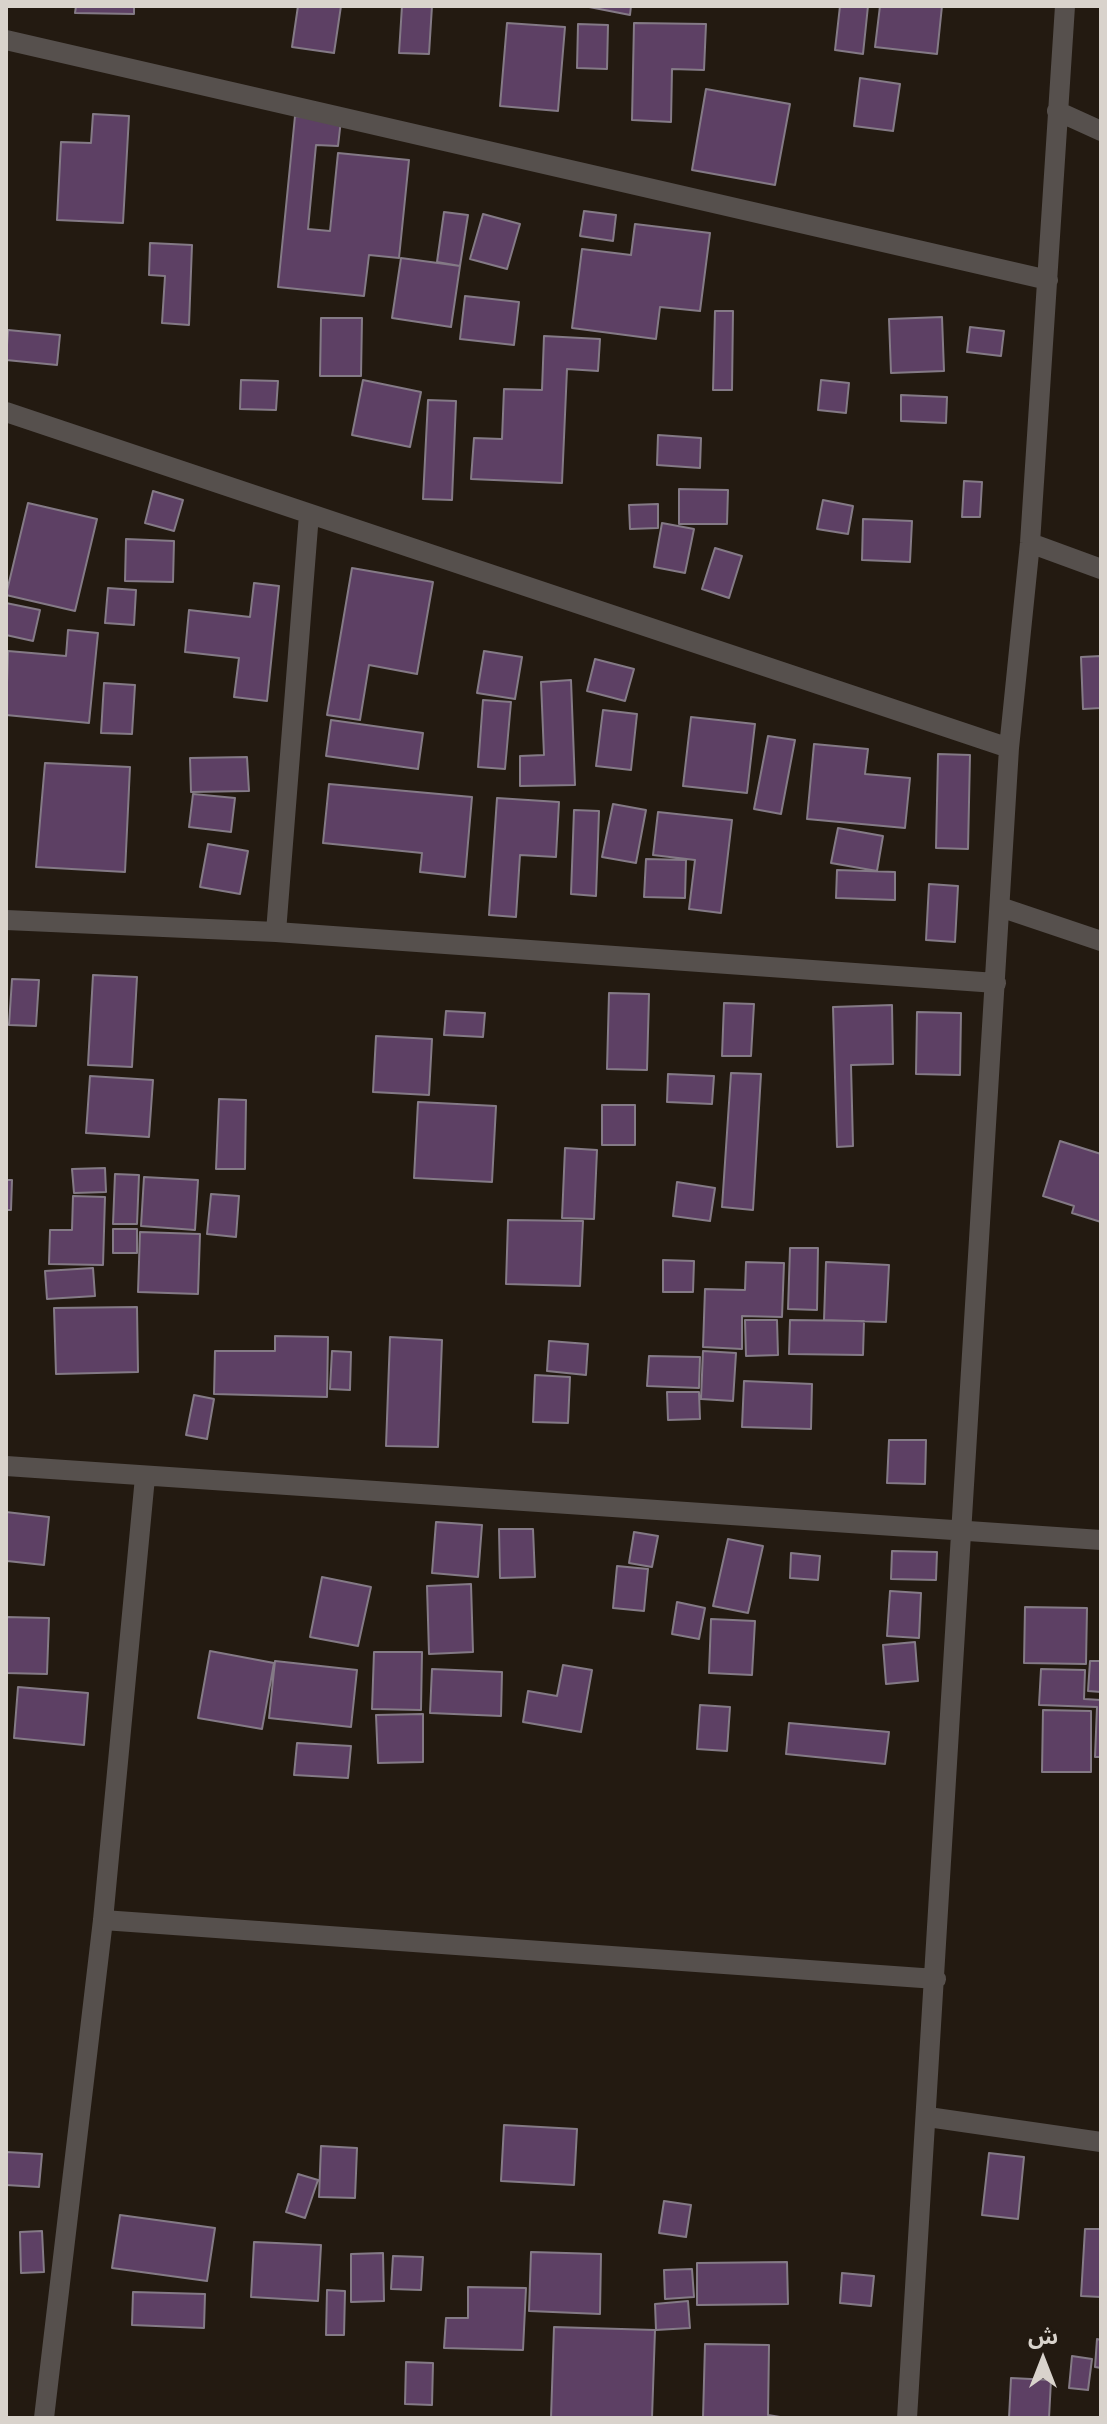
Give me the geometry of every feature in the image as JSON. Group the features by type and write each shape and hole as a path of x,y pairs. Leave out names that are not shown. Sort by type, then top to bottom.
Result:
{"street":[{"path":"907,2418 928,2117 959,1531 1009,748 1030,543 1065,6"},
{"path":"6,40 1048,280"},
{"path":"1057,111 1101,131"},
{"path":"6,412 1009,748"},
{"path":"276,932 309,514"},
{"path":"1030,543 1101,569"},
{"path":"1000,907 1101,941"},
{"path":"6,920 276,932 996,983"},
{"path":"6,1466 1101,1540"},
{"path":"44,2418 103,1920 145,1477"},
{"path":"103,1920 936,1979"},
{"path":"928,2117 1101,2142"}],"building":[{"path":"76,6 134,6 134,14 75,13"},
{"path":"298,6 341,6 334,53 292,47"},
{"path":"402,6 432,6 429,54 399,53"},
{"path":"584,6 631,6 630,15"},
{"path":"840,6 868,6 863,54 835,50"},
{"path":"880,6 942,6 937,54 875,47"},
{"path":"507,23 565,27 558,111 500,106"},
{"path":"634,23 706,24 704,70 672,69 671,122 632,120"},
{"path":"578,24 608,25 607,69 577,68"},
{"path":"860,78 900,84 893,131 854,126"},
{"path":"706,89 790,104 775,185 692,170"},
{"path":"93,114 129,116 123,223 57,220 61,142 91,143"},
{"path":"295,116 341,120 338,146 316,145 308,229 330,231 338,153 409,160 399,258 369,255 364,296 278,287"},
{"path":"584,211 616,215 613,241 580,236"},
{"path":"444,212 468,215 460,266 437,262"},
{"path":"483,214 520,224 507,269 470,259"},
{"path":"635,224 710,233 700,311 660,307 656,339 572,328 582,249 631,255"},
{"path":"150,243 192,245 189,325 162,323 165,276 149,275"},
{"path":"401,258 460,266 451,327 392,318"},
{"path":"465,296 519,302 514,345 460,339"},
{"path":"715,311 733,311 732,390 713,390"},
{"path":"942,317 944,371 891,373 889,319"},
{"path":"321,318 362,318 361,376 320,376"},
{"path":"970,327 1004,331 1001,356 967,352"},
{"path":"8,330 60,335 57,365 6,360"},
{"path":"544,336 600,339 598,371 567,369 562,483 471,479 474,438 502,439 504,389 542,390"},
{"path":"241,380 278,381 276,410 240,409"},
{"path":"363,380 421,392 410,447 352,435"},
{"path":"821,380 849,383 846,413 818,410"},
{"path":"901,395 947,397 946,423 901,421"},
{"path":"428,400 456,401 452,500 423,499"},
{"path":"658,435 701,438 700,468 657,465"},
{"path":"964,481 982,482 980,517 962,517"},
{"path":"679,489 728,490 727,524 679,524"},
{"path":"153,491 183,500 174,531 145,523"},
{"path":"823,500 853,506 848,534 817,529"},
{"path":"28,503 97,519 75,611 6,595"},
{"path":"658,504 658,528 630,529 629,505"},
{"path":"863,519 912,521 910,562 862,560"},
{"path":"662,523 694,529 685,573 654,567"},
{"path":"126,539 174,541 173,582 125,581"},
{"path":"715,548 742,556 729,598 702,589"},
{"path":"352,568 433,582 417,674 369,665 360,720 327,715"},
{"path":"254,583 279,586 267,701 234,697 239,658 185,652 189,610 250,617"},
{"path":"108,588 136,590 134,625 105,623"},
{"path":"6,603 40,610 33,641 6,635"},
{"path":"68,630 98,633 89,723 6,715 8,651 66,656"},
{"path":"484,651 522,657 515,699 477,693"},
{"path":"1101,656 1101,708 1083,709 1081,657"},
{"path":"595,659 634,669 625,701 587,691"},
{"path":"571,680 575,785 520,786 520,756 544,755 541,682"},
{"path":"104,683 135,685 132,734 101,733"},
{"path":"483,700 511,702 505,769 478,767"},
{"path":"603,710 637,714 631,770 596,766"},
{"path":"691,717 755,724 747,793 683,786"},
{"path":"331,720 423,733 418,769 326,756"},
{"path":"768,736 795,740 781,814 754,809"},
{"path":"814,744 868,749 865,774 910,778 905,828 807,819"},
{"path":"938,754 970,755 968,849 936,848"},
{"path":"247,757 249,791 191,792 190,758"},
{"path":"45,763 130,767 125,872 36,867"},
{"path":"329,784 472,797 465,877 420,872 422,853 323,843"},
{"path":"193,794 235,798 231,832 189,827"},
{"path":"497,798 559,802 556,857 520,855 516,917 489,915"},
{"path":"613,804 646,810 636,863 602,857"},
{"path":"574,810 599,811 596,896 571,894"},
{"path":"658,812 732,820 721,913 689,909 695,860 653,855"},
{"path":"838,828 883,836 877,871 831,863"},
{"path":"208,844 248,851 240,894 200,887"},
{"path":"646,859 686,860 685,898 644,897"},
{"path":"837,870 895,872 895,900 836,898"},
{"path":"929,884 958,886 955,942 926,940"},
{"path":"93,975 137,977 132,1067 88,1065"},
{"path":"12,979 39,980 36,1026 9,1025"},
{"path":"609,993 649,994 647,1070 607,1069"},
{"path":"724,1003 754,1004 751,1056 722,1056"},
{"path":"892,1005 893,1064 851,1065 853,1146 837,1147 833,1007"},
{"path":"446,1011 485,1013 483,1037 444,1035"},
{"path":"917,1012 961,1013 960,1075 916,1074"},
{"path":"376,1036 432,1039 429,1095 373,1092"},
{"path":"731,1073 761,1074 753,1210 722,1207"},
{"path":"668,1074 714,1076 712,1104 667,1102"},
{"path":"90,1076 153,1080 149,1137 86,1133"},
{"path":"219,1099 246,1100 245,1169 216,1169"},
{"path":"418,1102 496,1106 492,1182 414,1178"},
{"path":"602,1105 635,1105 635,1145 602,1145"},
{"path":"1060,1141 1101,1154 1101,1222 1072,1213 1074,1206 1043,1196"},
{"path":"565,1148 597,1150 594,1219 562,1218"},
{"path":"105,1168 106,1192 74,1193 72,1169"},
{"path":"115,1174 139,1175 137,1224 113,1224"},
{"path":"144,1177 198,1180 195,1230 141,1226"},
{"path":"6,1180 12,1180 11,1210 6,1210"},
{"path":"677,1182 715,1188 710,1221 673,1216"},
{"path":"211,1194 239,1196 236,1237 207,1234"},
{"path":"73,1196 105,1197 103,1265 49,1264 50,1230 72,1230"},
{"path":"508,1220 583,1221 580,1286 506,1284"},
{"path":"113,1229 137,1229 137,1253 113,1253"},
{"path":"140,1232 200,1234 198,1294 138,1292"},
{"path":"790,1248 818,1248 817,1310 788,1309"},
{"path":"663,1260 694,1261 693,1292 663,1292"},
{"path":"746,1262 784,1263 782,1317 742,1316 742,1349 703,1347 705,1289 745,1290"},
{"path":"826,1262 889,1265 886,1322 824,1320"},
{"path":"93,1268 95,1296 47,1299 45,1271"},
{"path":"137,1307 138,1372 56,1374 54,1308"},
{"path":"745,1320 777,1320 778,1355 746,1356"},
{"path":"790,1320 864,1321 863,1355 789,1354"},
{"path":"275,1336 328,1337 327,1397 214,1394 215,1351 275,1351"},
{"path":"390,1337 442,1340 438,1447 386,1446"},
{"path":"549,1341 588,1344 586,1375 547,1371"},
{"path":"332,1351 351,1352 350,1390 330,1389"},
{"path":"703,1351 736,1353 733,1401 701,1399"},
{"path":"649,1356 700,1357 699,1388 647,1386"},
{"path":"535,1375 570,1377 568,1423 533,1422"},
{"path":"744,1381 812,1384 811,1429 742,1427"},
{"path":"667,1392 699,1392 700,1419 668,1420"},
{"path":"194,1395 214,1399 207,1439 186,1435"},
{"path":"889,1440 926,1440 925,1484 887,1483"},
{"path":"6,1512 49,1517 44,1565 7,1561 6,1573"},
{"path":"436,1522 482,1525 478,1577 432,1573"},
{"path":"499,1529 533,1529 535,1577 500,1578"},
{"path":"634,1532 658,1536 652,1567 629,1563"},
{"path":"728,1539 763,1546 748,1613 713,1606"},
{"path":"892,1551 937,1552 936,1580 891,1579"},
{"path":"791,1553 820,1556 818,1580 790,1578"},
{"path":"617,1566 648,1569 644,1611 613,1608"},
{"path":"322,1577 371,1587 358,1646 310,1637"},
{"path":"471,1584 473,1652 429,1654 427,1586"},
{"path":"890,1591 921,1593 919,1638 887,1636"},
{"path":"677,1602 705,1608 699,1639 672,1634"},
{"path":"1025,1607 1087,1608 1086,1664 1024,1663"},
{"path":"6,1617 49,1618 47,1674 6,1673"},
{"path":"711,1619 755,1621 752,1675 709,1673"},
{"path":"915,1642 918,1681 886,1684 883,1645"},
{"path":"210,1651 274,1663 262,1729 198,1718"},
{"path":"374,1652 422,1652 421,1710 372,1709"},
{"path":"275,1661 357,1670 351,1727 269,1718"},
{"path":"1090,1661 1101,1661 1101,1692 1088,1691"},
{"path":"563,1665 592,1670 581,1732 523,1722 528,1691 557,1696"},
{"path":"432,1669 502,1672 501,1716 430,1713"},
{"path":"1041,1669 1085,1670 1084,1699 1101,1700 1101,1757 1095,1757 1097,1707 1039,1705"},
{"path":"18,1687 88,1693 84,1745 14,1738"},
{"path":"700,1705 730,1707 727,1751 697,1749"},
{"path":"1043,1710 1091,1711 1091,1772 1042,1772"},
{"path":"423,1714 423,1762 378,1763 376,1715"},
{"path":"789,1723 889,1732 885,1764 786,1754"},
{"path":"297,1743 351,1746 348,1778 294,1775"},
{"path":"504,2125 577,2129 574,2185 501,2181"},
{"path":"321,2146 357,2148 355,2198 319,2197"},
{"path":"6,2152 42,2154 39,2187 6,2185"},
{"path":"989,2153 1024,2157 1018,2219 982,2215"},
{"path":"298,2174 318,2180 305,2218 286,2212"},
{"path":"664,2201 691,2205 686,2237 659,2233"},
{"path":"120,2215 215,2228 207,2281 112,2268"},
{"path":"1085,2229 1101,2229 1101,2297 1081,2296"},
{"path":"42,2231 44,2272 21,2273 20,2232"},
{"path":"254,2242 321,2245 318,2301 251,2297"},
{"path":"531,2252 601,2254 600,2314 529,2311"},
{"path":"383,2253 384,2301 351,2302 351,2254"},
{"path":"393,2256 423,2257 421,2290 391,2289"},
{"path":"787,2262 788,2304 697,2305 697,2263"},
{"path":"692,2269 694,2297 665,2299 664,2270"},
{"path":"842,2273 874,2276 871,2306 840,2303"},
{"path":"468,2287 526,2288 523,2350 444,2348 446,2318 468,2318"},
{"path":"327,2290 345,2291 344,2335 326,2335"},
{"path":"133,2292 205,2294 204,2328 132,2325"},
{"path":"688,2301 690,2328 656,2330 655,2304"},
{"path":"554,2327 655,2330 652,2418 551,2418"},
{"path":"1097,2339 1101,2340 1101,2368 1095,2367"},
{"path":"705,2344 769,2345 768,2415 786,2418 703,2418"},
{"path":"1072,2356 1092,2359 1088,2390 1069,2388"},
{"path":"406,2362 433,2363 432,2405 405,2404"},
{"path":"1011,2378 1051,2380 1049,2418 1009,2418"}]}
